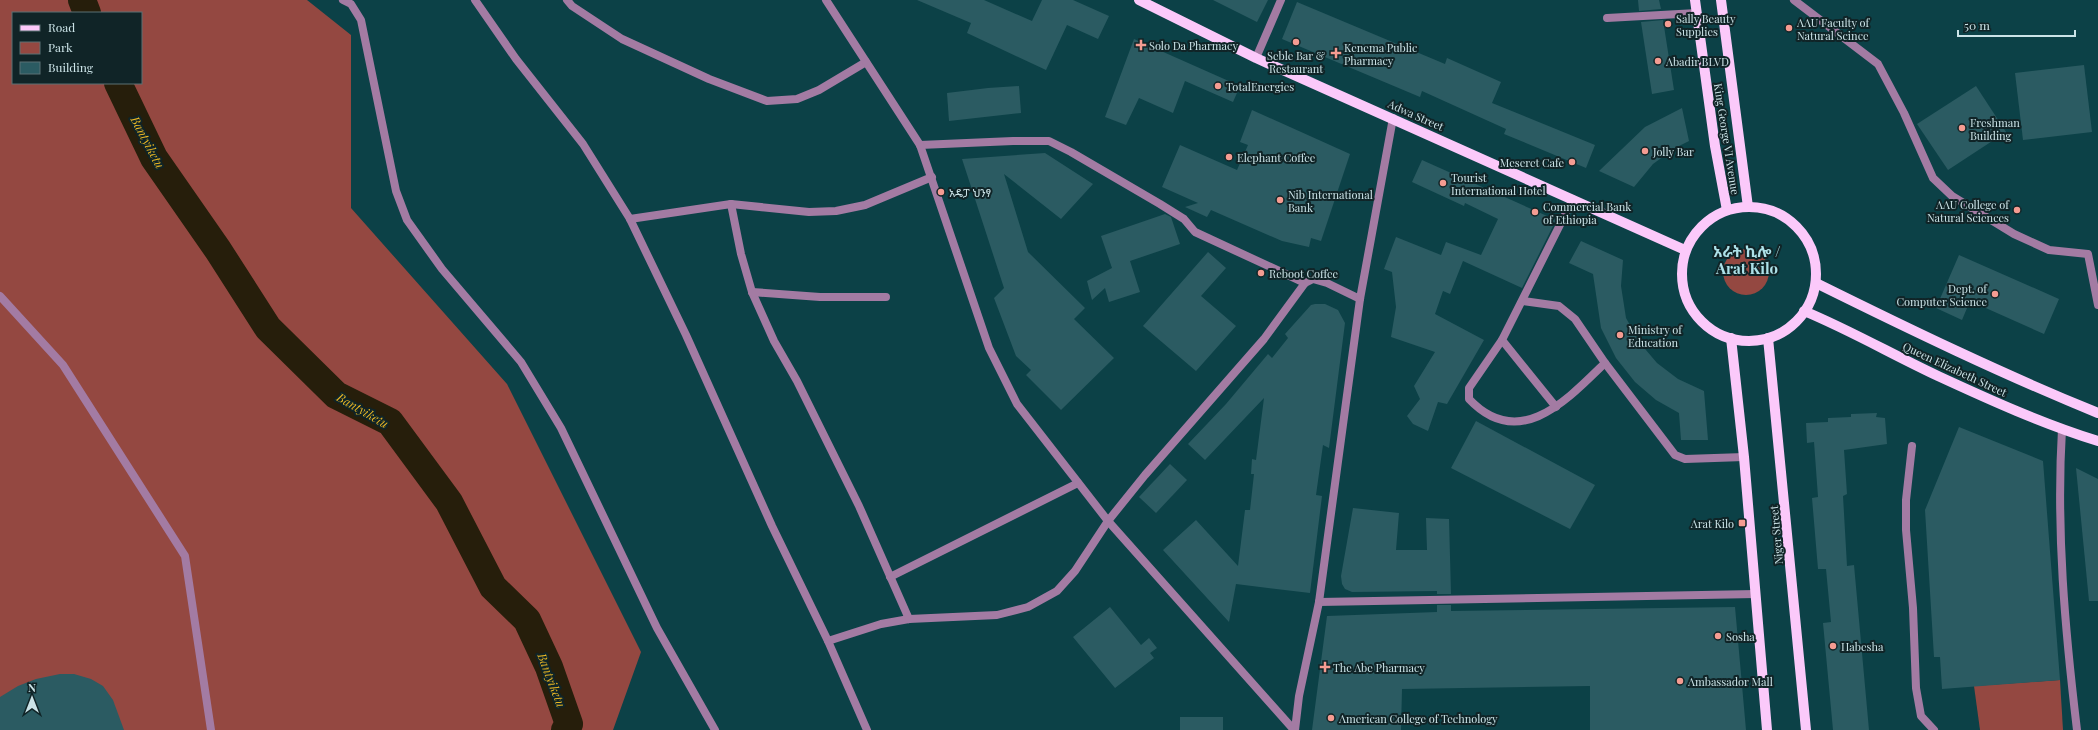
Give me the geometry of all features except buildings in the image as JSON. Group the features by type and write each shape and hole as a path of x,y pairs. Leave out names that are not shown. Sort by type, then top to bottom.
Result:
{"main road":[{"name":"Adwa Street","path":"1139,0 1256,58 1685,250"},
{"name":"King George VI Avenue","path":"1694,0 1727,210"},
{"name":"King George VI Avenue","path":"1721,0 1748,206"},
{"path":"1748,206 1765,209 1784,217 1800,230 1811,248 1816,267 1816,283 1804,311 1787,328 1768,338 1758,340 1731,338 1718,333 1702,322 1690,306 1682,282 1681,269 1685,250 1695,233 1709,219 1727,210 1748,206"},
{"name":"Queen Elizabeth Street","path":"1816,283 1932,341 2014,379 2098,413"},
{"name":"Queen Elizabeth Street","path":"1804,311 1835,324 1937,376 2062,429 2098,441"},
{"path":"1731,338 1744,457 1767,730"},
{"name":"Niger Street","path":"1768,338 1806,730"}],"street":[{"path":"343,0 351,4 361,20 396,191 407,220 442,269 521,362 560,428 657,628 715,730"},
{"path":"474,0 516,59 583,144 630,219 686,335 772,526 828,641 866,730"},
{"path":"567,0 572,6 622,39 709,79 767,101 797,99 819,90 866,62"},
{"path":"826,0 920,145 990,348 1017,404 1108,520 1294,730"},
{"path":"1256,58 1282,0"},
{"path":"1794,0 1878,64 1904,113 1932,178 1952,196 2014,234 2049,250 2088,254 2098,305"},
{"path":"1607,18 1696,14"},
{"path":"1294,730 1299,696 1319,602 1360,299 1393,118"},
{"path":"920,145 1049,141 1071,152 1160,204 1184,219 1195,232 1305,283"},
{"path":"630,219 730,204 809,212 836,211 865,205 932,178"},
{"path":"1573,199 1523,301 1502,340 1469,388 1469,399 1481,412 1506,421 1522,422 1535,419 1556,407 1605,363"},
{"path":"730,204 741,254 752,292 774,341 797,381 860,506 908,619"},
{"path":"828,641 881,624 908,619 997,615 1028,607 1057,591 1075,571 1108,520 1144,475 1264,339 1305,283 1313,279 1327,283 1360,299"},
{"path":"752,292 820,297 886,297"},
{"path":"0,296 63,365 185,556 211,730"},
{"path":"1523,301 1558,306 1575,319 1605,363 1675,455 1685,459 1744,457"},
{"path":"1502,340 1556,407"},
{"path":"2062,429 2060,465 2061,576 2077,730"},
{"path":"1912,446 1906,500 1906,530 1913,608 1916,688 1922,716 1934,730"},
{"path":"890,577 1078,483"},
{"path":"1319,602 1756,594"}],"green space":[{"path":"0,0 307,0 351,35 351,208 507,384 641,652 613,730 0,730"},
{"path":"1751,249 1755,250 1765,259 1768,263 1768,281 1759,291 1751,295 1741,295 1733,291 1724,281 1723,267 1727,259 1737,250"},
{"path":"2060,680 2063,730 1980,730 1974,686"}],"waterway":[{"name":"Bantyiketu","path":"82,0 87,12"},
{"name":"Bantyiketu","path":"118,84 154,158 218,250 268,328 336,395 390,422 449,502 493,587 527,620 549,667 569,724 565,730"}],"place":[{"name":"Sally Beauty Supplies","path":"1668,24"},
{"name":"AAU Faculty of Natural Scince","path":"1789,28"},
{"name":"Seble Bar & Restaurant","path":"1296,42"},
{"name":"Solo Da Pharmacy","path":"1141,45"},
{"name":"Kenema Public Pharmacy","path":"1336,53"},
{"name":"Abadir BLVD","path":"1658,61"},
{"name":"TotalEnergies","path":"1218,86"},
{"name":"Freshman Building","path":"1962,128"},
{"name":"Jolly Bar","path":"1645,151"},
{"name":"Elephant Coffee","path":"1229,157"},
{"name":"Meseret Cafe","path":"1572,162"},
{"name":"Tourist International Hotel","path":"1443,183"},
{"name":"አዴፓ ህንፃ","path":"941,192"},
{"name":"Nib International Bank","path":"1280,200"},
{"name":"AAU College of Natural Sciences","path":"2017,210"},
{"name":"Commercial Bank of Ethiopia","path":"1535,212"},
{"name":"Reboot Coffee","path":"1261,273"},
{"name":"Dept. of Computer Science","path":"1995,294"},
{"name":"Ministry of Education","path":"1620,335"},
{"name":"Arat Kilo","path":"1742,523"},
{"name":"Sosha","path":"1718,636"},
{"name":"Habesha","path":"1833,646"},
{"name":"The Abe Pharmacy","path":"1325,667"},
{"name":"Ambassador Mall","path":"1680,681"},
{"name":"American College of Technology","path":"1331,718"}],"district":[{"name":"አራት ኪሎ / Arat Kilo","path":"1747,260"}]}
